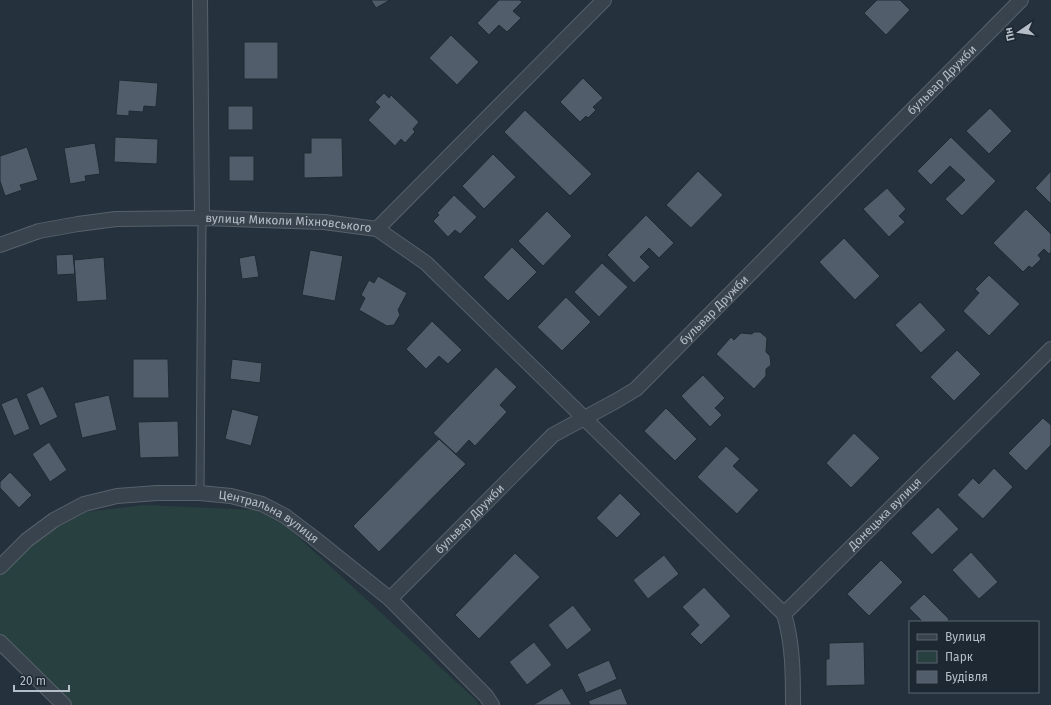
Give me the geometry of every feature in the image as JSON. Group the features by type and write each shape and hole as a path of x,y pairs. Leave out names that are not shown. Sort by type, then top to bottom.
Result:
{"street":[{"path":"200,0 202,218"},
{"name":"вулиця Миколи Міхновського","path":"0,243 39,231 78,224 116,220 202,218 324,222 377,229 604,0"},
{"name":"бульвар Дружби","path":"390,599 553,435 636,389 1021,0"},
{"path":"377,229 426,263 784,614 789,630 793,665 793,705"},
{"name":"Донецька вулиця","path":"784,614 1051,349"},
{"name":"Центральна вулиця","path":"0,567 27,540 54,520 84,504 117,496 200,492 231,496 262,504 285,516 390,599 486,696 492,705"},
{"path":"0,642 64,705"}],"lane":[{"path":"200,492 202,218"}],"green space":[{"path":"144,505 255,510 283,523 476,700 479,705 65,705 0,642 0,567 54,520 85,512"}],"building":[{"path":"371,0 390,0 376,8"},
{"path":"499,0 520,0 522,2 513,11 521,18 507,32 499,25 489,35 477,23"},
{"path":"877,0 900,0 910,10 886,35 864,13"},
{"path":"451,35 479,62 457,85 429,58"},
{"path":"244,42 278,42 278,79 244,79"},
{"path":"583,78 603,98 593,107 596,110 588,118 586,116 580,122 560,102"},
{"path":"119,80 158,83 156,107 144,106 143,112 129,111 129,116 116,115"},
{"path":"384,93 389,98 391,95 419,122 413,129 415,132 405,143 401,139 395,146 368,120 380,107 375,102"},
{"path":"228,106 253,106 253,130 228,130"},
{"path":"990,108 1012,131 989,154 966,131"},
{"path":"525,110 592,174 570,196 504,132"},
{"path":"115,137 158,139 157,164 114,162"},
{"path":"951,137 996,181 962,216 945,199 965,180 950,166 931,185 917,171"},
{"path":"311,138 342,138 343,177 304,178 304,153 311,153"},
{"path":"95,143 100,174 85,176 86,181 70,184 64,148"},
{"path":"27,147 38,180 20,185 22,190 5,196 0,181 0,156"},
{"path":"493,154 516,177 484,209 462,186"},
{"path":"229,156 254,156 254,181 229,181"},
{"path":"698,171 723,195 691,228 666,205"},
{"path":"1051,171 1051,204 1035,188"},
{"path":"887,188 906,209 899,216 905,222 889,237 863,209"},
{"path":"454,195 477,217 460,234 455,230 448,237 433,221 439,215 437,213"},
{"path":"1026,209 1051,234 1051,252 1049,254 1044,249 1038,255 1041,259 1032,268 1029,266 1023,272 993,243"},
{"path":"547,211 572,236 543,266 518,241"},
{"path":"646,215 674,243 659,258 649,248 640,257 650,267 634,283 607,255"},
{"path":"844,238 880,276 855,300 819,262"},
{"path":"512,247 537,272 508,301 483,277"},
{"path":"310,250 343,256 335,301 302,295"},
{"path":"73,254 75,274 57,275 56,255"},
{"path":"255,255 259,277 242,279 239,258"},
{"path":"104,257 107,300 77,302 74,260"},
{"path":"602,263 628,287 599,317 574,292"},
{"path":"989,275 1020,304 989,336 963,311 979,293 975,289"},
{"path":"378,276 407,293 398,310 400,315 394,325 387,326 359,310 365,298 361,295 369,280 374,283"},
{"path":"566,297 591,322 562,351 537,327"},
{"path":"920,302 946,330 921,353 895,325"},
{"path":"432,321 462,350 448,364 439,356 426,369 406,349"},
{"path":"754,332 760,332 767,338 766,352 770,356 771,365 766,369 766,376 754,389 716,354 731,337 734,340 741,333 752,334"},
{"path":"957,350 981,374 954,401 930,377"},
{"path":"133,359 168,359 169,398 133,398"},
{"path":"232,359 262,363 260,383 230,379"},
{"path":"496,367 517,387 500,405 507,412 475,446 469,440 456,454 433,433"},
{"path":"703,375 725,398 715,408 722,415 710,427 681,396"},
{"path":"43,386 58,417 40,426 26,394"},
{"path":"109,395 117,430 82,438 74,403"},
{"path":"17,397 30,429 14,436 1,404"},
{"path":"666,408 697,439 675,461 644,431"},
{"path":"232,409 259,416 251,446 225,439"},
{"path":"1043,418 1051,425 1051,445 1026,471 1008,453"},
{"path":"178,421 179,457 140,458 138,422"},
{"path":"854,433 880,458 851,488 826,463"},
{"path":"439,439 466,464 379,552 353,526"},
{"path":"49,442 67,470 50,482 32,454"},
{"path":"726,446 740,459 733,466 759,490 737,514 697,477"},
{"path":"994,468 1013,487 983,519 957,495 973,478 979,484"},
{"path":"10,472 32,495 19,508 0,488 0,482"},
{"path":"620,493 641,514 617,538 596,518"},
{"path":"938,507 959,529 932,555 911,533"},
{"path":"971,552 998,582 979,599 952,570"},
{"path":"515,553 540,577 479,639 455,615"},
{"path":"664,555 679,574 648,599 633,580"},
{"path":"881,560 903,582 869,616 847,594"},
{"path":"704,587 731,616 701,645 690,634 699,625 682,607"},
{"path":"924,594 949,619 948,621 922,621 909,608"},
{"path":"573,605 592,630 567,650 548,625"},
{"path":"534,642 552,665 527,685 509,662"},
{"path":"864,642 865,685 826,686 826,659 829,659 829,643"},
{"path":"609,660 617,679 586,693 577,674"},
{"path":"562,688 572,705 533,705"},
{"path":"621,688 628,705 590,705 588,701"}]}
